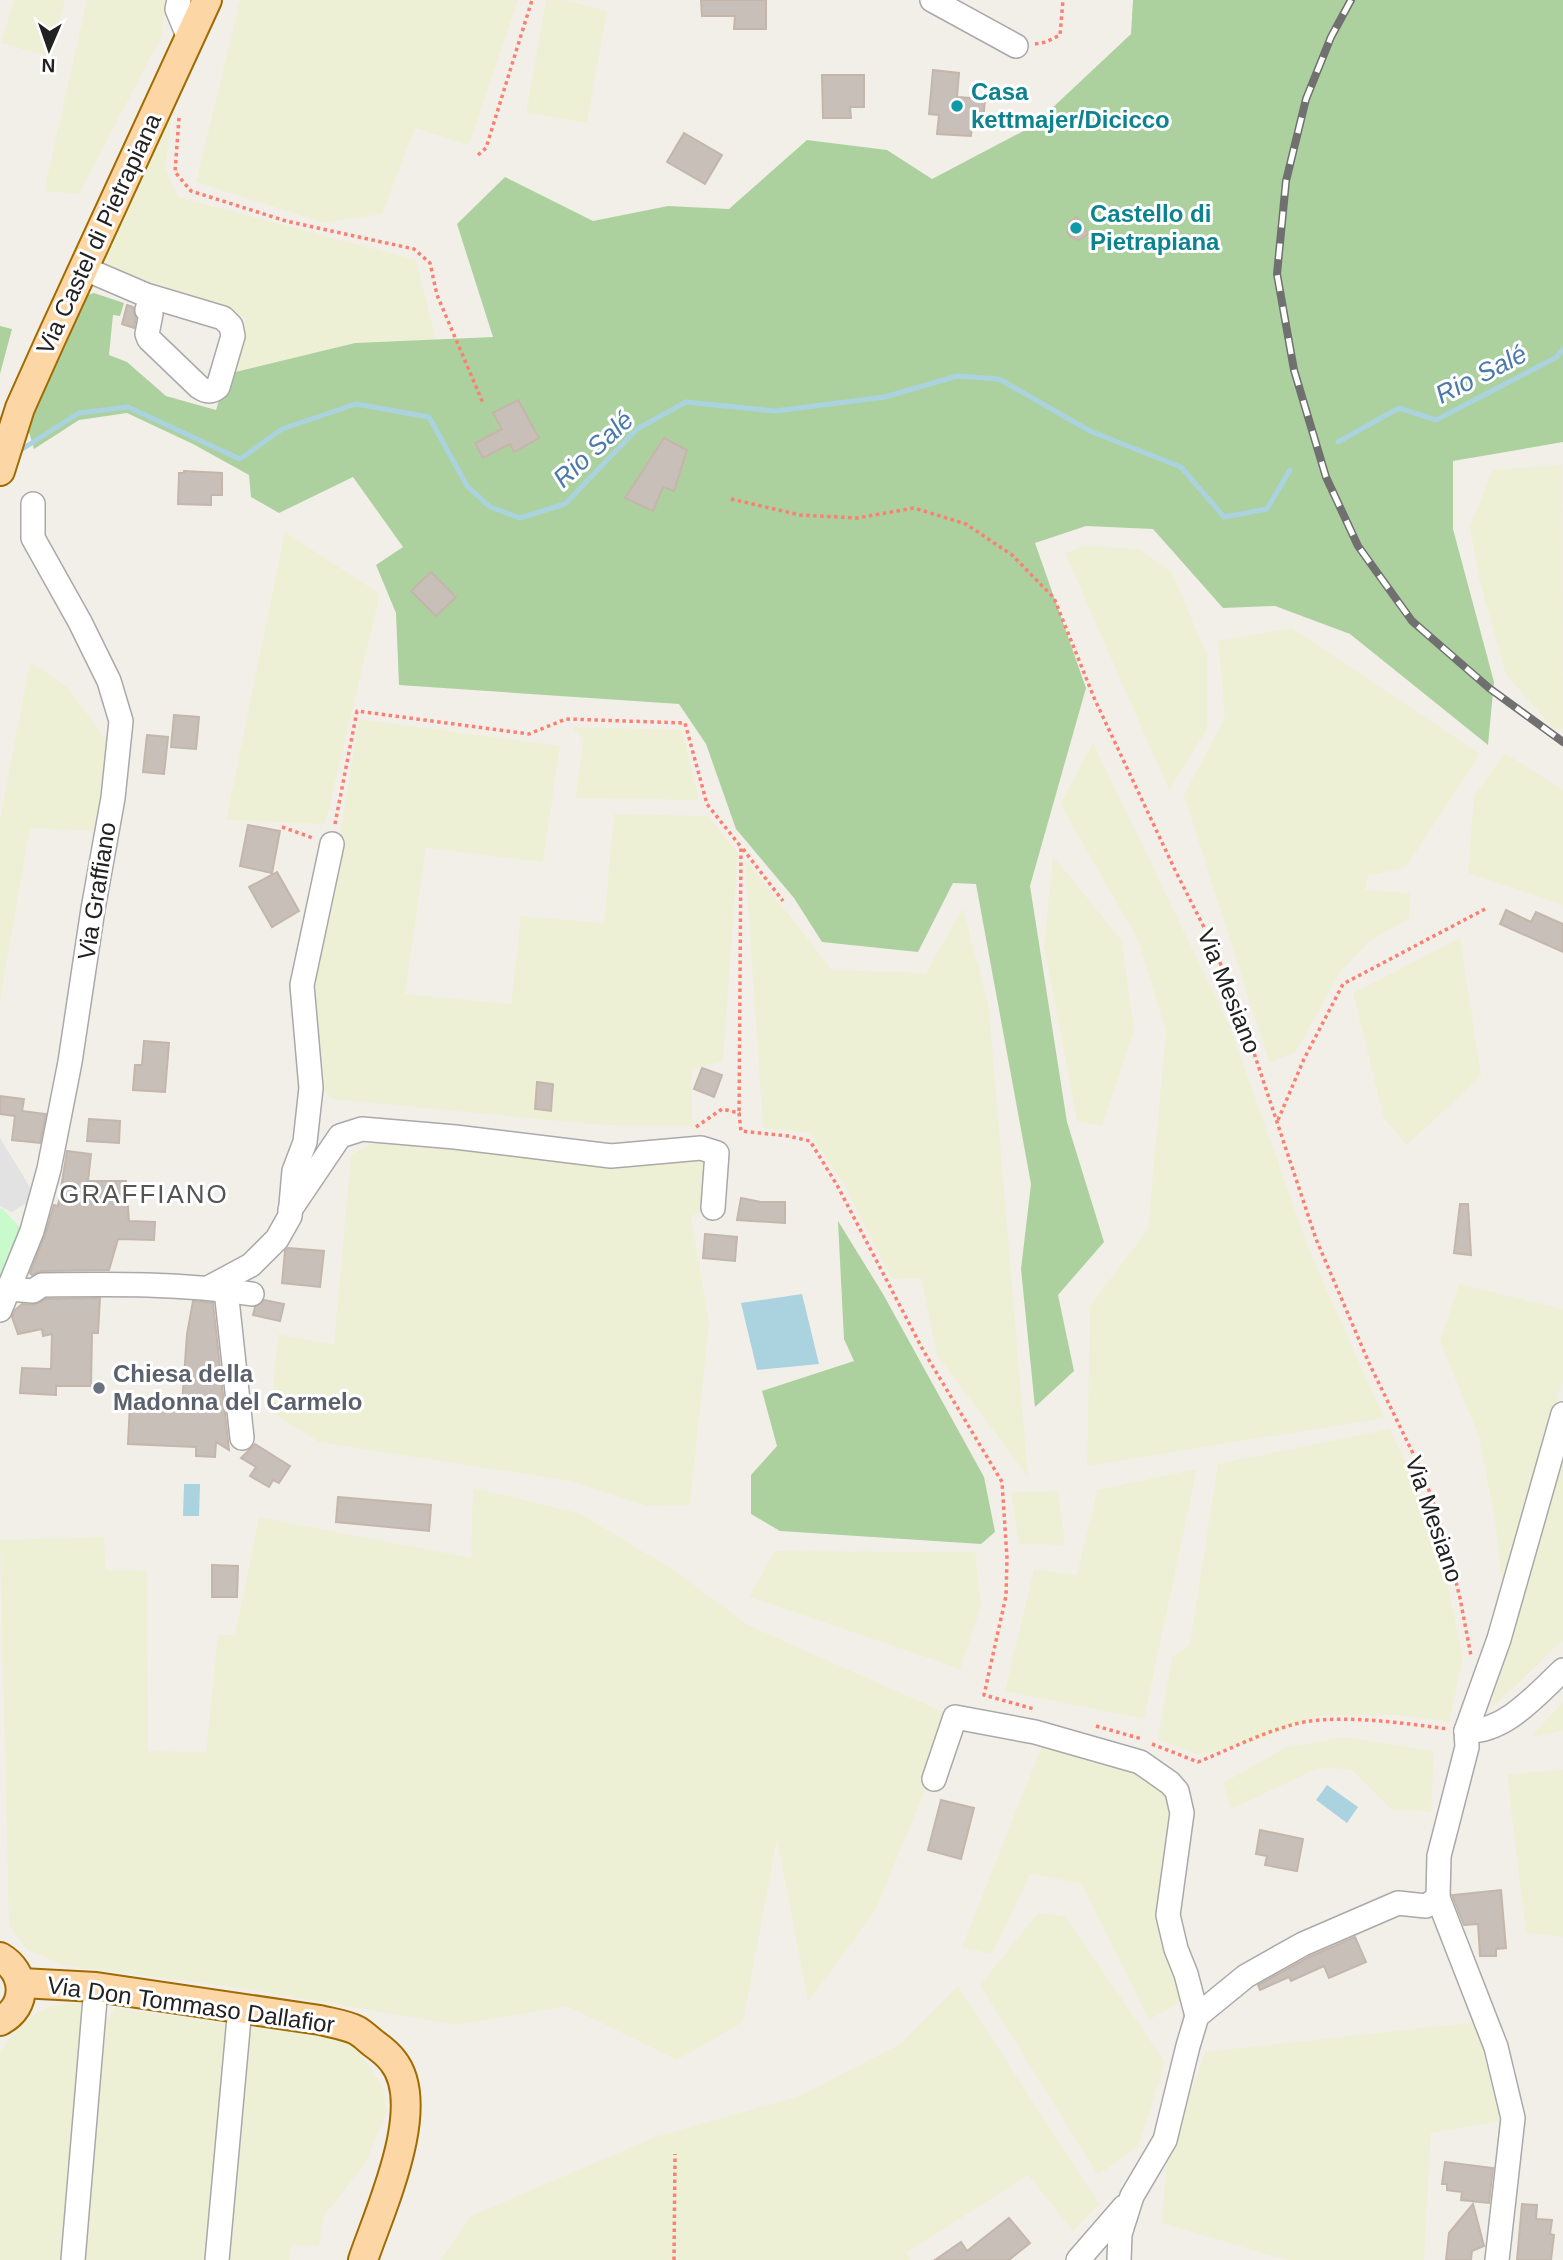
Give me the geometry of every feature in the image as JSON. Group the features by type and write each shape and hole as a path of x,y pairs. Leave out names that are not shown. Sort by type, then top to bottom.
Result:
{"main road":[{"name":"Via Castel di Pietrapiana","path":"0,471 20,408 207,0"},
{"name":"Via Don Tommaso Dallafior","path":"0,1957 10,1963 21,1983 18,2004 12,2013 0,2021"},
{"name":"Via Don Tommaso Dallafior","path":"21,1983 96,1987 240,2007 320,2020 356,2030 394,2062 407,2102 401,2151 363,2260"}],"street":[{"path":"179,0 177,9 189,38"},
{"path":"932,0 1016,46"},
{"path":"83,268 146,295 223,318 231,326 233,336 218,387 214,391 208,392 199,387 149,339 151,314 147,310 150,299 146,295"},
{"name":"Via Graffiano","path":"4,1300 41,1203 55,1142 113,798 121,721 109,681 33,538 33,504"},
{"name":"Via Graffiano","path":"4,1300 33,1292 42,1285 218,1289 251,1265 276,1239 290,1216 294,1171 305,1142 311,1088 302,985 332,844"},
{"name":"Via Graffiano","path":"290,1210 341,1136 362,1129 455,1136 611,1156 701,1148 717,1153 713,1208"},
{"path":"242,1438 218,1289 253,1294"},
{"path":"1497,2260 1513,2118 1496,2047 1438,1898 1439,1856 1467,1747 1466,1731 1499,1639 1563,1414"},
{"path":"1466,1731 1478,1732 1515,1714 1563,1670"},
{"path":"934,1779 955,1717 1035,1732 1140,1762 1170,1783 1177,1791 1182,1813 1168,1914 1176,1950 1198,2016"},
{"path":"1078,2260 1132,2196 1165,2140 1198,2016 1246,1976 1303,1944 1398,1903 1426,1906 1438,1898"},
{"path":"73,2260 96,1987"},
{"path":"217,2260 240,2007"},
{"path":"1119,2260 1120,2234 1132,2196"}],"path":[{"path":"478,155 486,148 532,0"},
{"path":"1016,46 1046,42 1059,35 1063,23 1063,0"},
{"path":"180,111 175,173 191,191 286,221 414,249 430,263 437,295 483,403"},
{"name":"Via Mesiano","path":"731,499 800,515 857,518 914,508 966,524 1012,555 1054,598 1095,700 1214,947 1247,1032 1316,1239 1369,1363 1428,1488 1444,1534 1472,1661"},
{"path":"282,827 332,844 357,712 529,734 566,719 685,723 708,804 783,901"},
{"path":"741,848 741,1131 810,1140 837,1185 923,1350 1002,1482 1007,1558 1006,1596 984,1695 1034,1709"},
{"path":"1277,1122 1304,1059 1343,984 1485,909"},
{"path":"712,1118 722,1109 739,1113"},
{"path":"1084,1723 1135,1737 1198,1762 1288,1725 1313,1720 1390,1721 1466,1731"},
{"path":"674,2260 675,2154"}],"green space":[{"path":"14,0 65,0 49,57 1,43"},
{"path":"87,0 167,0 161,37 79,194 44,191"},
{"path":"240,0 518,0 469,145 415,128 382,214 324,223 196,182"},
{"path":"546,0 565,0 607,11 587,123 526,113"},
{"path":"1133,0 1563,0 1563,442 1453,461 1453,529 1494,682 1488,745 1350,634 1275,606 1223,608 1153,529 1086,526 1035,543 1086,688 1030,886 1067,1122 1104,1242 1058,1295 1074,1371 1035,1407 1021,1269 1031,1184 976,884 953,883 918,952 822,942 794,898 736,829 706,744 679,704 399,685 396,613 376,565 403,547 353,477 279,513 251,497 249,475 193,444 127,413 79,420 34,449 23,412 74,299 94,293 124,303 120,316 113,315 109,355 127,362 166,396 216,410 227,374 355,343 493,337 457,224 505,177 593,221 668,206 729,209 807,140 887,150 932,179 1033,126 1131,34"},
{"path":"173,102 165,170 178,197 416,260 436,339 355,343 227,374 246,318 157,289 94,261"},
{"path":"0,326 12,329 0,374"},
{"path":"1562,465 1563,729 1555,730 1506,675 1479,578 1470,526 1493,470"},
{"path":"285,532 380,594 325,824 226,820"},
{"path":"1084,546 1140,549 1172,573 1207,655 1207,729 1169,790 1065,553"},
{"path":"1292,628 1480,754 1406,867 1368,876 1365,890 1411,893 1409,919 1371,940 1341,971 1295,1053 1269,1062 1184,795 1225,717 1218,641"},
{"path":"30,662 67,687 108,742 98,831 30,828 0,1001 0,819"},
{"path":"359,719 560,746 543,862 426,848 405,994 511,1004 521,916 604,923 614,814 708,816 738,853 723,1061 692,1069 692,1126 602,1125 332,1099 316,1081 309,1020"},
{"path":"572,727 682,730 699,800 576,798 583,739"},
{"path":"1093,743 1230,1027 1310,1252 1384,1418 1087,1466 1090,1306 1148,1229 1166,1031 1138,940 1060,804"},
{"path":"1505,753 1563,790 1563,905 1468,873 1474,796"},
{"path":"1053,856 1122,941 1134,1030 1102,1126 1077,1121 1044,945"},
{"path":"745,859 832,970 926,973 963,908 989,1008 1028,1477 937,1355 921,1278 892,1279 845,1186 810,1133 763,1128"},
{"path":"1460,938 1481,1076 1407,1145 1384,1118 1353,993"},
{"path":"380,1139 582,1165 702,1160 708,1207 691,1217 709,1324 690,1505 648,1506 570,1481 319,1442 271,1412 278,1334 334,1345 351,1155"},
{"path":"2,1208 24,1232 8,1276 0,1275"},
{"path":"838,1221 883,1294 984,1477 995,1532 981,1544 780,1531 751,1514 751,1475 777,1446 762,1391 854,1361 844,1339"},
{"path":"1459,1284 1563,1309 1563,1379 1502,1581 1495,1521 1479,1437 1440,1341"},
{"path":"1390,1429 1436,1532 1463,1657 1449,1722 1400,1715 1317,1716 1257,1741 1198,1755 1158,1739 1172,1657 1190,1644 1218,1464"},
{"path":"1563,1460 1563,1640 1490,1710"},
{"path":"1197,1469 1144,1719 1005,1691 1034,1569 1077,1575 1097,1490"},
{"path":"473,1488 579,1513 674,1570 748,1625 955,1717 876,1909 808,2002 777,1839 743,2022 677,2060 567,2006 457,2025 240,1988 63,1965 28,1950 9,1926 0,1540 104,1537 106,1570 147,1571 148,1751 206,1752 218,1635 235,1635 259,1517 471,1558"},
{"path":"1058,1491 1065,1545 1019,1544 1011,1492"},
{"path":"774,1551 975,1552 981,1606 960,1669 750,1597"},
{"path":"1563,1702 1563,1731 1531,1737"},
{"path":"1344,1737 1434,1751 1431,1812 1392,1810 1351,1769 1319,1768 1231,1809 1223,1783 1284,1748"},
{"path":"1044,1741 1109,1759 1161,1784 1168,1801 1173,1821 1162,1892 1186,1999 1149,2020 1081,1883 1030,1874 992,1954 962,1947"},
{"path":"1563,1770 1563,1937 1526,1933 1507,1774"},
{"path":"1038,1913 1065,1916 1165,2062 1138,2147 1098,2175 980,1985"},
{"path":"958,1986 1099,2204 1073,2231 1028,2175 906,2253 910,2260 440,2260 471,2216 655,2137 799,2096 899,2045"},
{"path":"82,2001 85,2017 61,2260 0,2260 0,2052 18,2028 35,2014 52,2006"},
{"path":"115,2008 229,2023 208,2260 84,2260 104,2026"},
{"path":"1476,2022 1500,2121 1431,2133 1424,2260 1286,2260 1162,2223 1166,2164 1205,2052"},
{"path":"249,2026 320,2032 354,2046 382,2085 387,2111 365,2164 324,2216 319,2246 292,2245 289,2260 226,2260"}],"shaded area":[{"path":"0,1138 36,1197 12,1212 0,1206"}],"water":[{"path":"802,1294 819,1364 757,1370 741,1303"},
{"path":"184,1484 200,1484 199,1516 183,1516"},
{"path":"1327,1785 1358,1807 1347,1823 1316,1800"}],"building":[{"path":"701,0 766,0 766,29 734,29 735,16 702,16"},
{"name":"Casa kettmajer/Dicicco","path":"933,70 959,73 957,97 985,99 983,124 972,123 971,136 937,134 939,115 929,114"},
{"path":"822,75 864,75 864,107 850,107 851,118 823,118"},
{"path":"684,133 722,155 705,184 667,162"},
{"name":"Castello di Pietrapiana","path":"1077,217 1088,234 1079,240 1072,238 1067,232 1069,223"},
{"path":"127,305 133,307 136,318 134,328 122,324"},
{"path":"518,400 539,438 514,452 510,444 483,458 475,443 502,429 493,413"},
{"path":"664,438 687,450 674,491 663,487 653,511 625,498"},
{"path":"179,473 222,473 222,495 211,495 211,505 178,504"},
{"path":"431,572 456,597 436,616 411,591"},
{"path":"174,715 199,717 196,749 171,747"},
{"path":"147,735 168,737 164,774 143,772"},
{"path":"248,825 280,831 272,873 240,866"},
{"path":"277,872 299,911 272,927 249,887"},
{"path":"1506,910 1531,922 1536,912 1563,924 1563,952 1500,924"},
{"path":"144,1041 169,1043 165,1092 133,1090 135,1065 142,1065"},
{"path":"702,1068 722,1075 714,1097 694,1089"},
{"path":"537,1082 553,1084 551,1111 535,1109"},
{"path":"0,1096 24,1099 22,1111 46,1114 40,1143 12,1140 15,1116 0,1114"},
{"path":"89,1119 120,1121 119,1143 87,1141"},
{"path":"67,1151 91,1154 88,1181 126,1181 129,1221 155,1222 154,1240 118,1239 109,1270 42,1271 32,1275 30,1273 54,1205 58,1206"},
{"path":"741,1198 761,1202 785,1202 785,1223 737,1220"},
{"path":"1460,1204 1468,1204 1471,1255 1454,1253"},
{"path":"705,1234 737,1237 735,1261 703,1258"},
{"path":"288,1248 324,1251 320,1287 282,1283 285,1251"},
{"path":"100,1298 98,1333 92,1333 91,1386 56,1386 56,1395 20,1393 22,1368 51,1369 52,1334 43,1336 42,1329 18,1334 12,1317 15,1310 22,1304 33,1305 46,1299"},
{"path":"264,1300 284,1304 280,1321 253,1315 255,1307"},
{"path":"193,1301 213,1303 229,1450 216,1442 215,1457 196,1456 196,1447 128,1444 130,1403 182,1405 187,1334"},
{"path":"255,1444 290,1466 279,1483 273,1480 269,1487 250,1476 256,1467 241,1458"},
{"path":"338,1497 431,1505 429,1531 336,1522"},
{"path":"212,1565 238,1566 237,1597 212,1597"},
{"path":"941,1800 974,1808 961,1859 928,1850"},
{"path":"1260,1830 1303,1839 1297,1871 1265,1865 1267,1856 1256,1854"},
{"path":"1501,1890 1506,1948 1496,1949 1496,1956 1480,1956 1478,1924 1464,1925 1452,1895"},
{"path":"1355,1937 1366,1962 1329,1978 1324,1966 1291,1981 1289,1977 1260,1990 1258,1985 1309,1957"},
{"path":"1445,2162 1493,2168 1489,2203 1461,2200 1462,2192 1447,2190 1447,2184 1442,2184"},
{"path":"1473,2204 1484,2246 1472,2251 1471,2260 1446,2260 1449,2233"},
{"path":"1522,2204 1537,2205 1536,2219 1552,2220 1550,2234 1554,2235 1551,2260 1517,2260"},
{"path":"1009,2218 1030,2243 1009,2260 935,2260 961,2242 967,2251"}],"waterway":[{"name":"Rio Salé","path":"1338,442 1399,408 1436,420 1557,357 1563,349"},
{"name":"Rio Salé","path":"19,451 79,413 128,407 240,459 282,429 356,404 429,417 467,486 490,507 520,518 565,504 637,429 686,402 775,411 885,397 957,376 999,379 1090,431 1181,467 1224,517 1267,509 1290,470"}],"railway":[{"path":"1351,0 1331,37 1306,99 1286,181 1277,274 1294,370 1326,477 1358,546 1412,621 1489,688 1563,742"}],"place":[{"name":"Casa kettmajer/Dicicco","path":"957,106"},
{"name":"Castello di Pietrapiana","path":"1076,228"},
{"name":"Chiesa della Madonna del Carmelo","path":"99,1388"}],"district":[{"name":"GRAFFIANO","path":"144,1194"}]}
